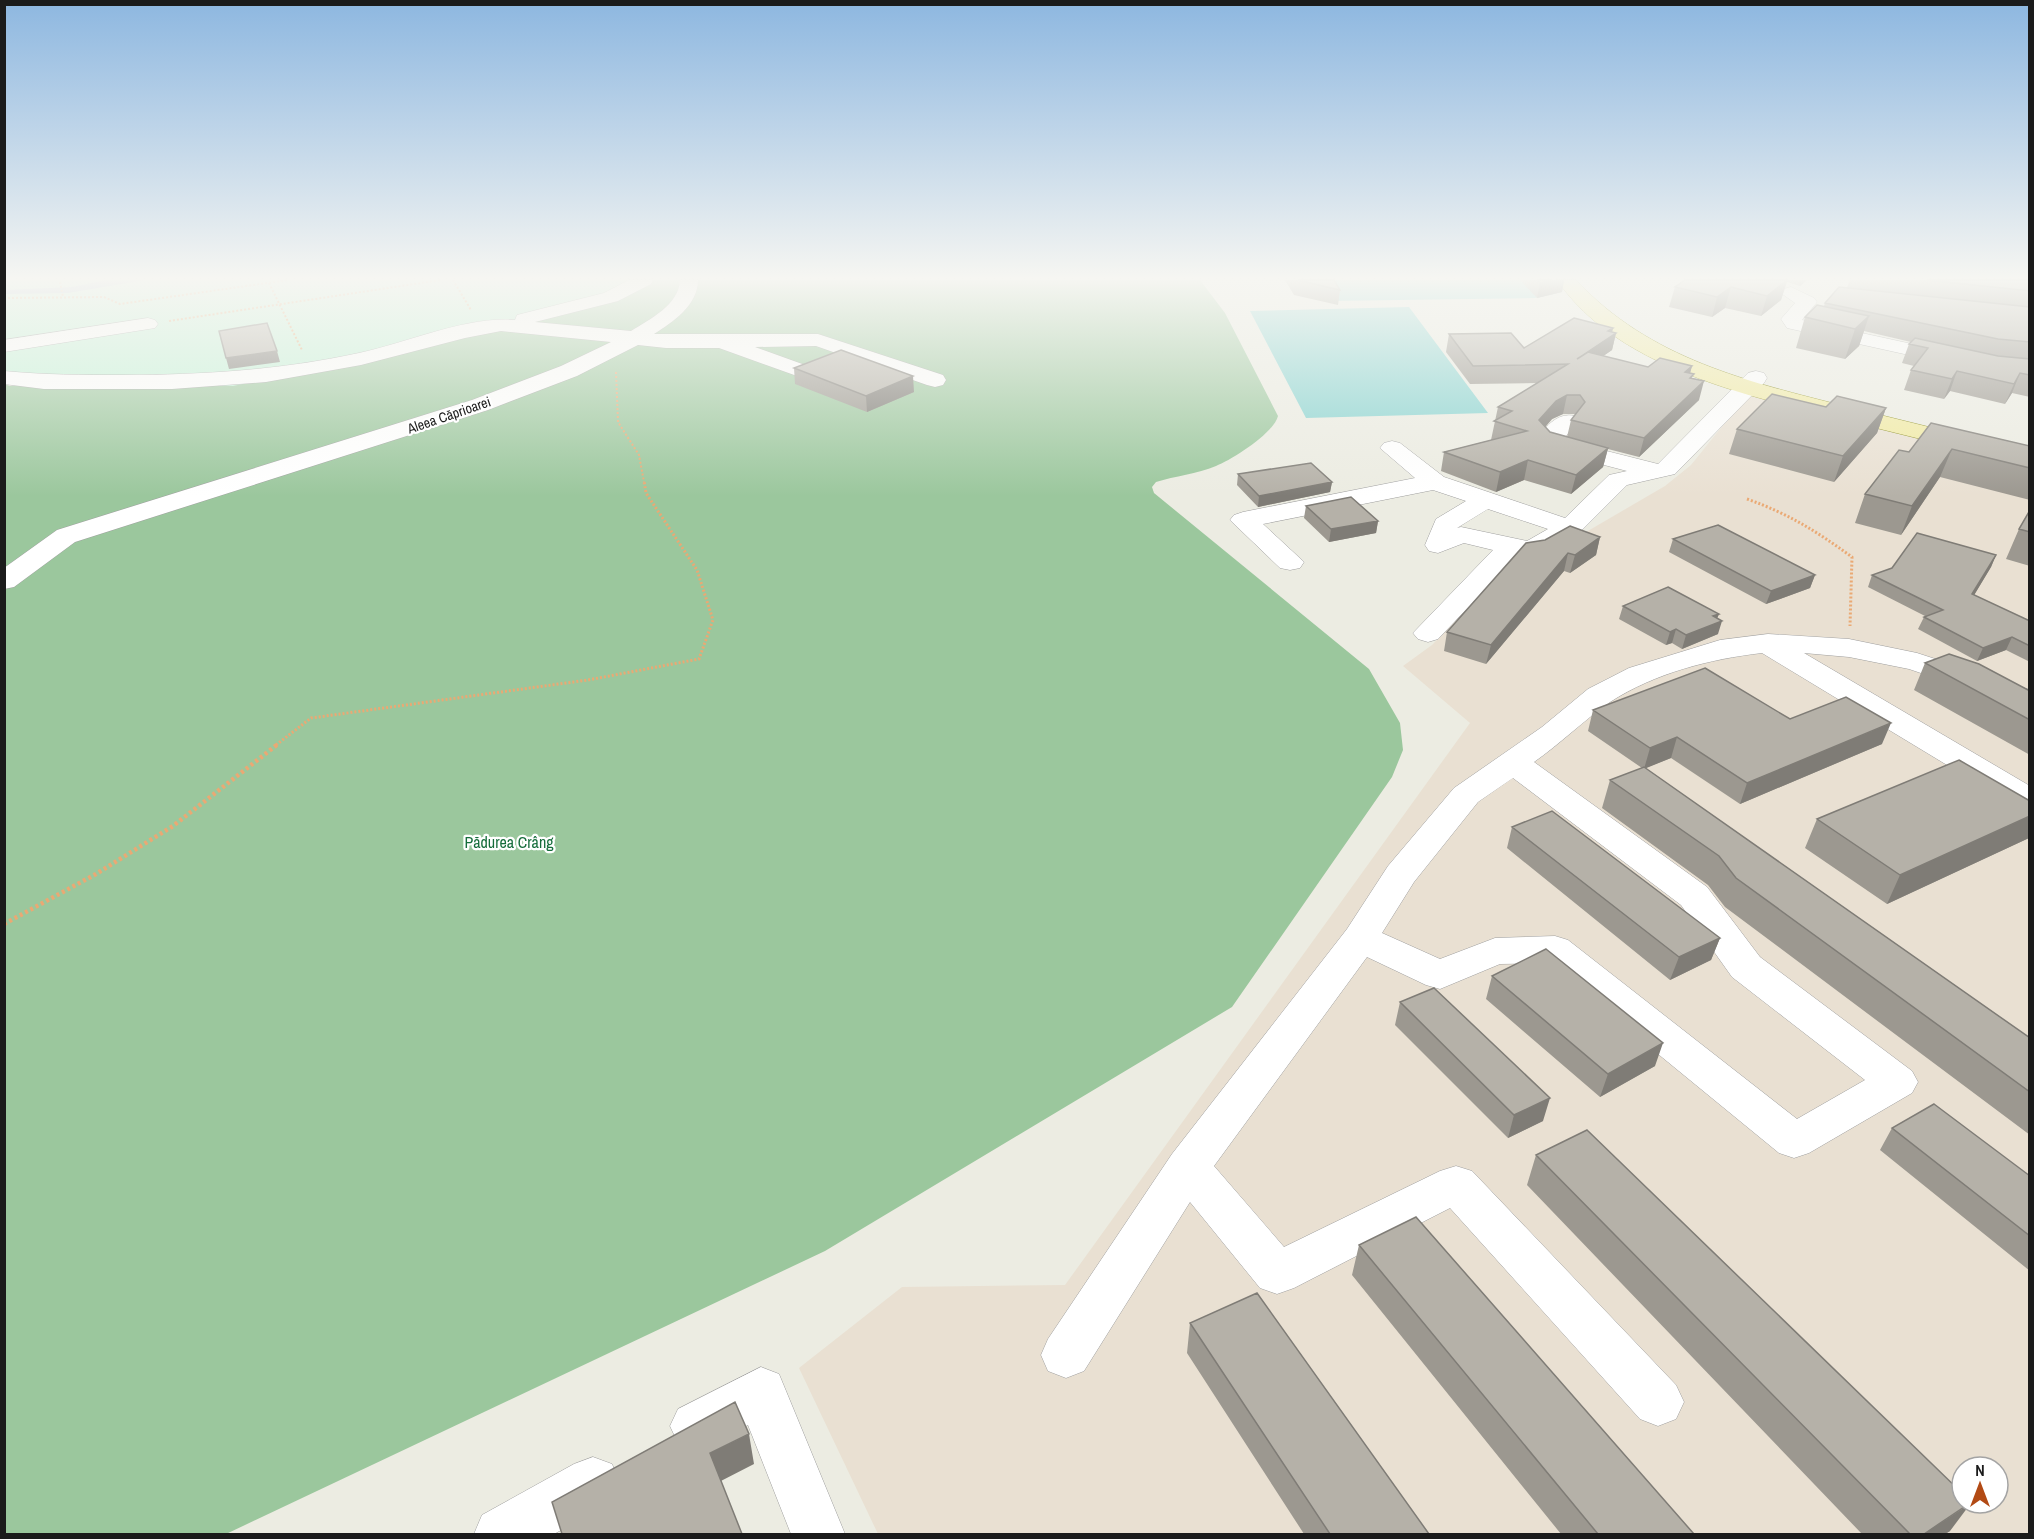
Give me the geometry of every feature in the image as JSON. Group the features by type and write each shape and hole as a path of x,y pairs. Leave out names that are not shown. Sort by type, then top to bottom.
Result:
{"main road":[{"path":"1662,352 1751,382 1937,430 2030,459"},
{"path":"1687,352 1751,382"},
{"path":"1937,430 2030,446"}],"street":[{"path":"4,377 44,382 204,381 266,376 311,369 389,352"},
{"name":"Aleea Căprioarei","path":"4,581 66,536 184,497 355,447 480,405 569,371 608,352"},
{"path":"748,352 797,370"},
{"path":"853,352 935,380"},
{"path":"1919,352 1990,367 2030,372"},
{"path":"1487,499 1453,529 1503,548 1531,550 1569,528 1618,480 1666,469 1751,382"},
{"path":"1567,421 1549,439 1555,445 1657,471"},
{"path":"1392,448 1435,482 1569,528"},
{"path":"1290,562 1243,520 1435,482"},
{"path":"1428,633 1503,548"},
{"path":"1768,643 2030,801"},
{"path":"1066,1355 1188,1167 1360,938 1401,874 1466,795 1553,734 1599,696 1640,674 1720,649 1768,643 1849,648 1917,662 2030,701"},
{"path":"1360,938 1440,975 1495,951 1555,949 1794,1142 1897,1082 1746,967 1694,896 1514,762"},
{"path":"1188,1167 1277,1273 1456,1184 1658,1402"},
{"path":"501,1534 760,1391 818,1534"}],"path":[{"path":"303,352 311,369"},
{"path":"4,924 96,873 173,826 311,718 588,680 699,659 713,620 697,570 646,493 639,455 618,422 616,370 604,354"},
{"path":"1747,499 1785,513 1819,533 1852,557 1849,648"}],"shaded area":[{"path":"1271,352 1442,352 1488,413 1306,418"},
{"path":"1749,393 2029,463 2029,1534 878,1534 799,1368 902,1287 1065,1285 1470,723 1403,666 1432,645 1513,562 1581,535 1665,486 1691,465"}],"green space":[{"path":"5,352 390,352 233,386 5,384"},
{"name":"Pădurea Crâng","path":"213,352 1245,352 1278,416 1275,423 1261,438 1223,463 1209,469 1156,482 1152,487 1154,493 1369,669 1400,723 1403,750 1392,777 1232,1007 825,1251 226,1534 5,1534 4,384 10,386"}],"building":[{"path":"224,352 271,352 226,358"},
{"path":"836,352 846,352 913,376 866,396 794,368"},
{"path":"1462,352 1588,352 1577,359 1588,352 1648,367 1660,358 1692,366 1685,372 1694,374 1690,378 1704,381 1644,438 1571,420 1585,402 1580,395 1567,395 1556,401 1539,420 1550,432 1608,448 1576,475 1528,460 1500,472 1444,452 1527,431 1494,421 1512,411 1498,407 1568,364 1473,366"},
{"path":"1925,352 1979,352 2030,359 2030,375 2020,373 2014,384 1957,371 1952,379 1911,370"},
{"path":"1772,394 1826,407 1837,396 1886,408 1843,456 1737,429"},
{"path":"1931,423 2030,446 2030,468 1952,449 1912,506 1865,494 1899,450 1909,452"},
{"path":"1311,463 1332,482 1259,496 1238,474"},
{"path":"1351,497 1378,521 1331,529 1306,506"},
{"path":"2030,510 2030,532 2019,529"},
{"path":"1718,525 1815,575 1771,591 1673,539"},
{"path":"1570,526 1600,537 1575,555 1568,553 1491,645 1447,632 1526,543 1545,540"},
{"path":"1917,533 1996,555 1972,594 2030,621 2030,646 2012,637 1983,648 1924,617 1943,610 1872,575 1892,568"},
{"path":"1668,587 1719,614 1713,616 1722,621 1686,635 1676,629 1670,632 1623,606"},
{"path":"1949,654 1979,664 2030,691 2030,720 1925,663"},
{"path":"1705,668 1790,719 1846,697 1891,723 1747,783 1677,737 1650,748 1593,710"},
{"path":"1959,760 2030,801 2030,816 1900,875 1817,819"},
{"path":"1644,767 2030,1038 2030,1092 1736,878 1719,856 1610,780"},
{"path":"1552,811 1720,938 1679,957 1512,827"},
{"path":"1546,949 1663,1043 1608,1074 1492,976"},
{"path":"1434,988 1550,1098 1514,1115 1400,1002"},
{"path":"1934,1104 2030,1176 2030,1236 1892,1128"},
{"path":"1587,1130 1950,1481 1950,1515 1952,1515 1924,1534 1910,1534 1536,1155"},
{"path":"1416,1217 1694,1534 1598,1534 1359,1245"},
{"path":"1257,1293 1429,1534 1330,1534 1190,1323"},
{"path":"735,1402 749,1434 710,1453 742,1534 562,1534 552,1502"}]}
